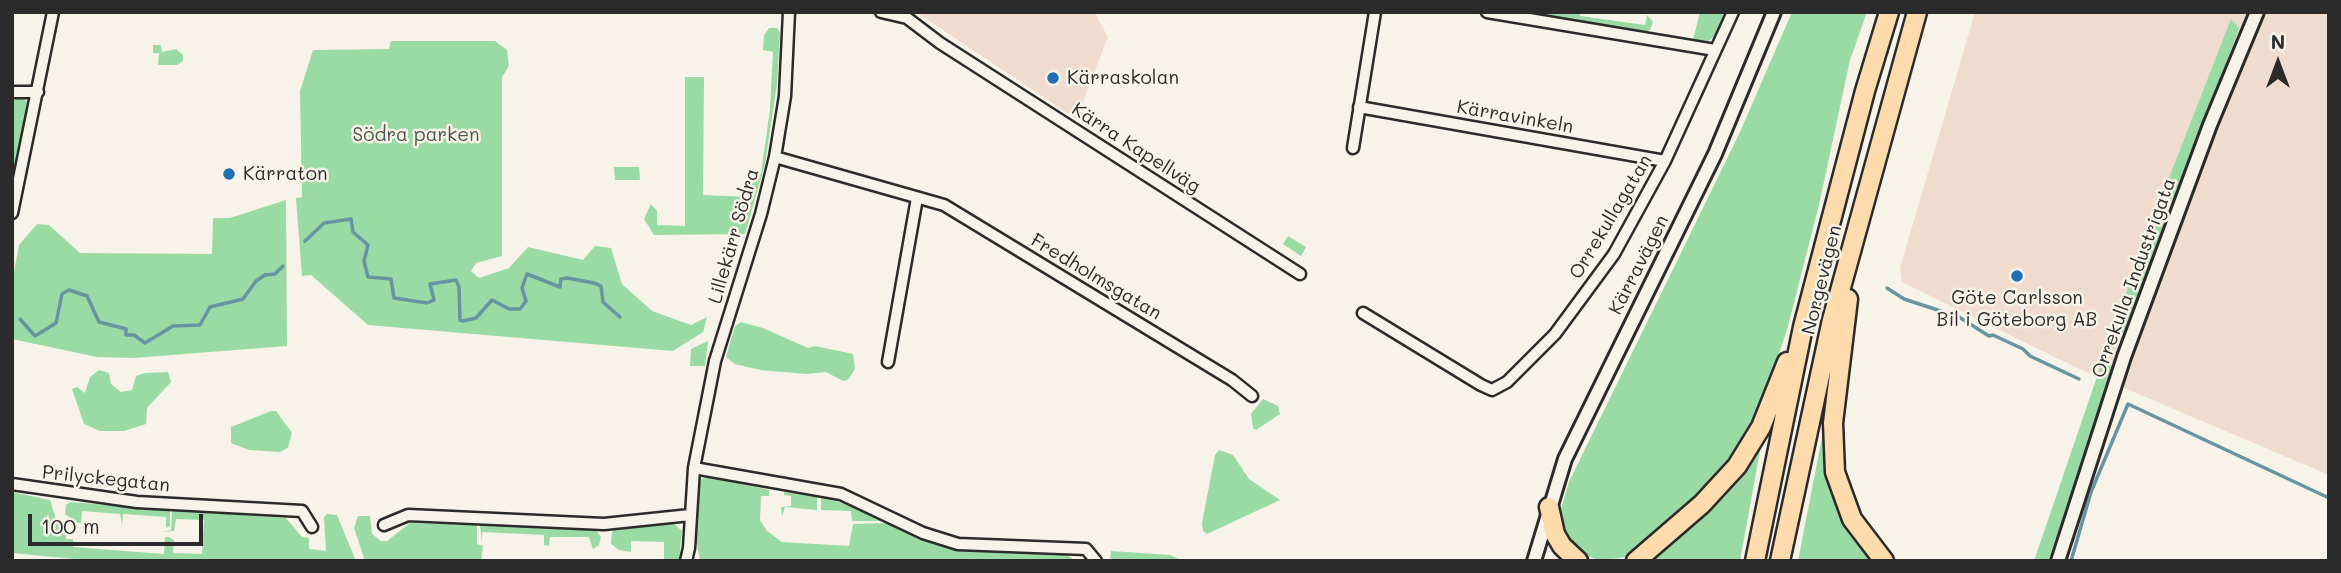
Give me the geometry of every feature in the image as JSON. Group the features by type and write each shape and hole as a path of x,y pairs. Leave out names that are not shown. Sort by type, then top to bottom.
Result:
{"highway":[{"name":"Norgevägen","path":"1755,561 1803,327 1864,91 1889,12"},
{"name":"Norgevägen","path":"1780,561 1832,320 1917,12"},
{"path":"1860,212 1836,388 1833,449 1835,472 1852,519 1884,561"},
{"path":"1636,561 1702,504 1737,466 1760,427 1803,327"},
{"path":"1549,507 1555,534 1562,546 1578,561"}],"street":[{"path":"12,213 53,12"},
{"name":"Lillekärr Södra","path":"693,561 690,548 690,516 694,468 715,361 758,226 775,157 785,96 789,12"},
{"name":"Kärra Kapellväg","path":"881,12 907,18 940,43 1300,274"},
{"path":"1353,148 1375,12"},
{"path":"1487,12 1715,50"},
{"name":"Orrekullagatan","path":"1363,313 1481,385 1492,390 1498,388 1530,360 1575,309 1614,254 1665,161 1733,12"},
{"name":"Kärravägen","path":"1534,561 1565,459 1715,154 1774,12"},
{"name":"Orrekulla Industrigata","path":"2058,561 2124,357 2210,125 2257,12"},
{"path":"12,92 38,92"},
{"name":"Kärravinkeln","path":"1359,107 1665,161"},
{"name":"Fredholmsgatan","path":"775,157 944,205 1232,380 1252,396"},
{"path":"888,362 917,198"},
{"path":"694,468 841,494 923,533 958,544 1086,549 1096,561"},
{"name":"Prilyckegatan","path":"12,484 137,502 302,511 312,527"},
{"path":"384,525 408,515 604,524 690,516"},
{"name":"Kärravägen","path":"1541,537 1542,561"},
{"name":"Lillekärr Södra","path":"686,561 690,548"}],"shaded area":[{"name":"Kärraskolan","path":"916,12 1094,12 1108,37 1076,119"},
{"path":"1975,12 2329,12 2329,475 2075,367 1902,282 1900,268"}],"green space":[{"path":"1521,12 1580,12 1580,16 1645,25 1647,15 1653,22 1650,30 1644,32"},
{"path":"1700,12 1726,12 1715,35 1709,41 1693,40"},
{"path":"1792,12 1867,12 1850,60 1819,205 1787,330 1762,403 1744,439 1723,468 1651,539 1626,557 1600,561 1583,554 1566,537 1561,509 1569,482 1740,132"},
{"path":"2231,19 2239,28 2238,32 2175,196 2168,202 2160,201"},
{"path":"769,28 777,28 780,33 777,84 765,164 745,234 654,235 644,219 651,204 657,211 657,225 685,226 685,77 704,77 703,195 751,197 753,172 761,173 770,110 773,52 763,50 764,35"},
{"name":"Södra parken","path":"391,41 495,41 507,50 509,66 502,77 502,256 476,263 471,271 479,278 509,268 528,247 583,260 595,246 611,248 622,284 652,311 691,325 707,317 703,332 673,351 368,325 311,275 302,276 296,198 302,197 300,91 313,50 389,49"},
{"path":"153,45 161,45 162,52 176,49 183,55 183,61 177,65 158,65 159,53 153,53"},
{"path":"21,97 29,103 12,184 12,101"},
{"path":"614,167 639,167 640,180 615,180"},
{"path":"286,200 287,346 133,358 97,357 12,339 12,282 19,245 37,224 49,225 80,253 212,254 213,218 230,218"},
{"path":"2156,213 2163,226 2130,321 2123,333 2110,337"},
{"path":"1288,236 1306,247 1301,256 1283,244"},
{"path":"741,322 763,328 808,348 815,346 853,354 855,369 848,380 843,381 826,372 806,374 760,370 735,364 726,357 735,326"},
{"path":"708,341 705,366 690,366 691,349"},
{"path":"2104,356 2111,363 2112,372 2048,561 2034,561"},
{"path":"99,370 109,373 111,384 121,392 132,390 136,376 145,373 168,372 171,382 147,408 146,424 124,431 100,431 84,424 72,389 77,387 85,393 90,377"},
{"path":"1263,399 1278,406 1280,414 1256,430 1253,428 1251,414"},
{"path":"276,411 292,433 288,448 280,452 249,450 231,443 231,427"},
{"path":"1825,422 1827,429 1876,561 1798,561"},
{"path":"1762,440 1740,561 1647,561 1671,543 1711,504"},
{"path":"1219,450 1233,455 1249,479 1280,500 1207,534 1203,531 1202,523 1215,455"},
{"path":"711,477 769,490 769,496 761,496 760,520 767,531 782,542 849,546 853,524 886,523 918,539 947,547 1067,555 1076,561 700,561 695,533 698,486 701,479"},
{"path":"12,492 50,500 56,519 66,530 66,539 73,539 73,547 164,554 165,537 169,537 174,540 173,553 202,554 204,520 176,519 174,531 162,532 171,530 172,510 286,518 302,537 309,538 309,549 326,551 324,517 327,514 337,515 356,561 96,561 12,553"},
{"path":"784,492 817,497 817,510 785,507 782,516 781,507 791,506 791,496 784,495"},
{"path":"821,498 861,507 882,521 852,521 851,511 821,510"},
{"path":"70,502 170,510 170,526 166,528 166,517 123,514 122,525 120,514 82,511 81,523 77,523 65,514 66,505"},
{"path":"358,516 370,516 372,534 381,541 387,541 410,523 477,525 477,544 483,546 481,561 365,561 354,528"},
{"path":"672,522 682,531 679,561 664,561 664,542 631,541 631,552 619,550 611,544 612,532 617,527"},
{"path":"480,525 595,529 601,537 599,545 593,549 589,537 550,537 549,546 544,545 544,535 482,532 482,543"},
{"path":"1111,551 1170,555 1183,561 1110,561"}],"waterway":[{"path":"305,241 324,223 351,219 353,232 368,245 364,261 368,277 391,279 394,298 427,303 434,300 430,284 456,280 459,287 460,320 463,321 476,318 492,300 509,309 520,309 526,301 522,288 527,274 560,287 561,279 567,278 601,286 603,302 620,317"},
{"path":"20,319 35,336 56,323 62,294 69,290 87,296 99,322 126,329 126,335 134,335 145,343 173,326 200,325 210,307 243,299 256,281 265,275 275,274 283,266"},
{"path":"1887,288 1904,299 1959,317 1989,336 1993,335 2023,349 2030,356 2079,379"},
{"path":"2071,561 2091,492 2128,404 2329,498"}],"place":[{"name":"Kärraskolan","path":"1053,78"},
{"name":"Kärraton","path":"229,174"},
{"name":"Göte Carlsson Bil i Göteborg AB","path":"2017,276"}]}
